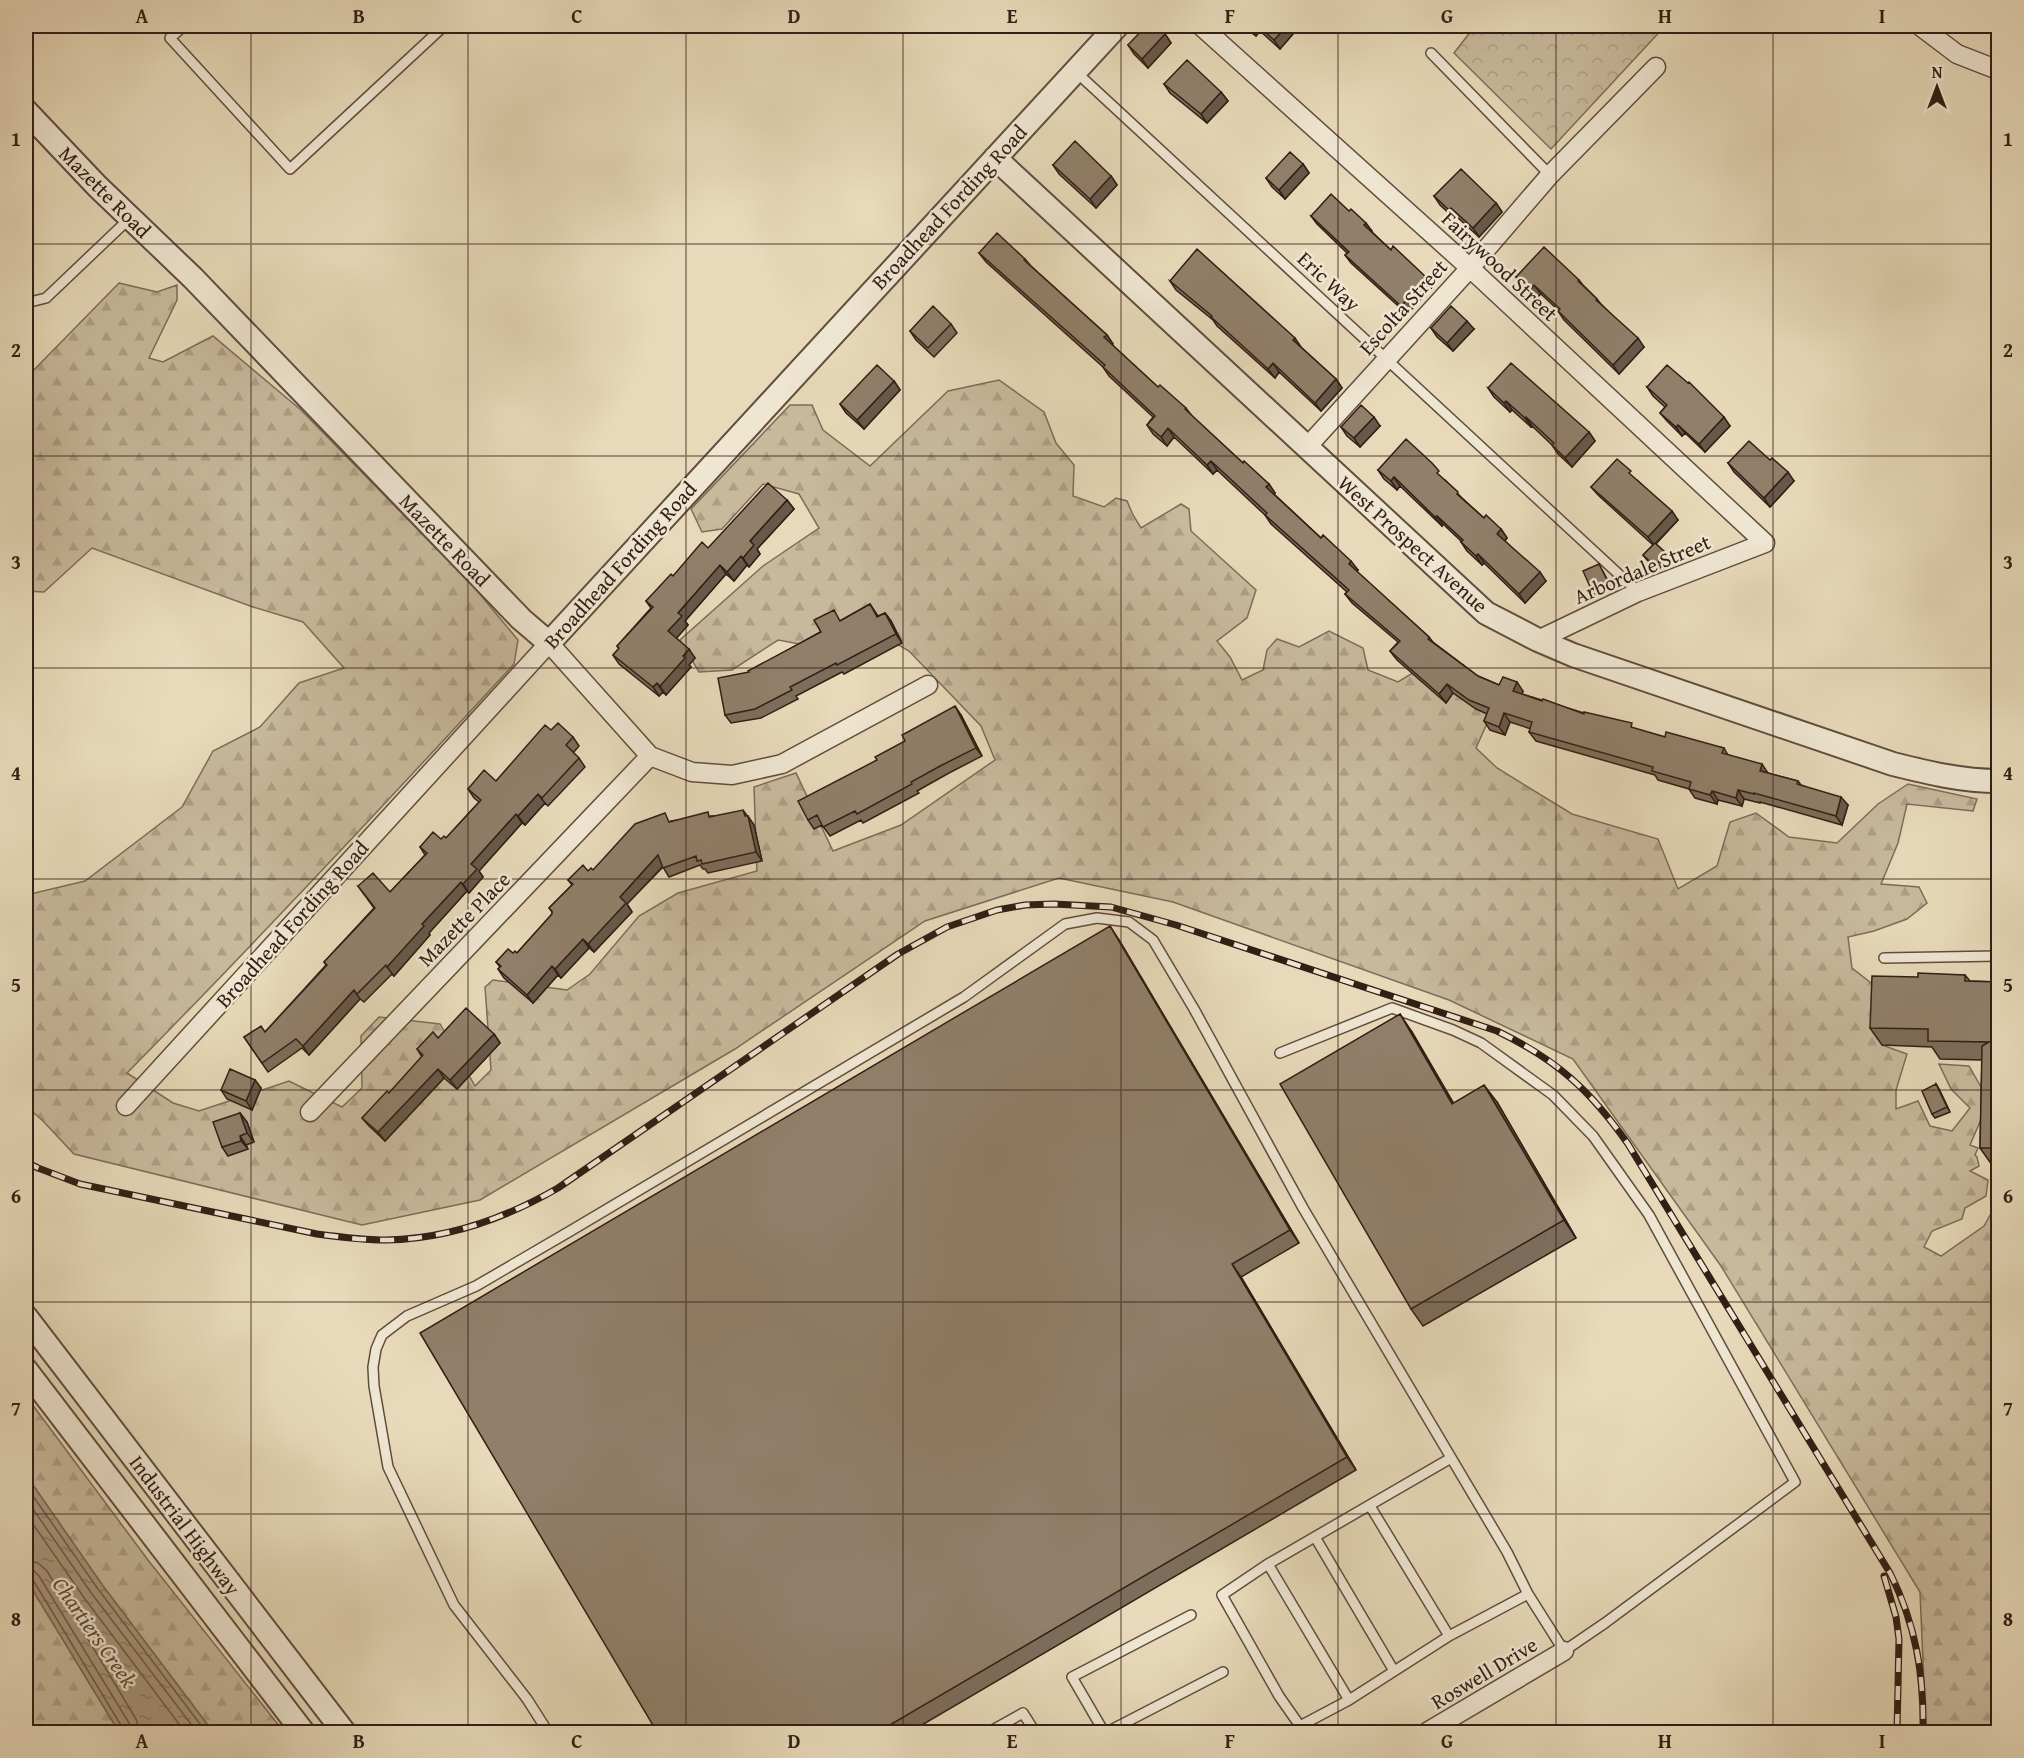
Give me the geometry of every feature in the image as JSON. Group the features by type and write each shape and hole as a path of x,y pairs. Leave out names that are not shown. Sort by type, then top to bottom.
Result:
{"street":[{"name":"Broadhead Fording Road","path":"126,1106 1117,26"},
{"name":"Fairywood Street","path":"1201,26 1470,268 1765,543"},
{"path":"1920,26 1957,54 1998,70"},
{"name":"Escolta Street","path":"1307,447 1470,268 1550,175 1656,67"},
{"name":"Mazette Road","path":"26,111 130,218 193,278 521,620 549,643 650,756 692,772 732,775 782,764 928,685"},
{"name":"West Prospect Avenue","path":"995,158 1486,613 1573,655 1893,764 1969,781 1998,781"},
{"name":"Arbordale Street","path":"1538,640 1638,592 1765,543"},
{"name":"Mazette Place","path":"310,1112 650,756"},
{"name":"Industrial Highway","path":"26,1317 344,1732"},
{"name":"Industrial Highway","path":"26,1370 303,1732"},
{"name":"Roswell Drive","path":"1427,1732 1564,1651"}],"lane":[{"path":"184,26 170,38 291,169 444,26"},
{"path":"1431,53 1550,175"},
{"name":"Eric Way","path":"1075,71 1638,592"},
{"path":"26,303 46,298 130,218"},
{"path":"548,1732 454,1605 388,1467 374,1386 373,1367 376,1349 382,1335 407,1316 476,1286 964,997 1065,924 1097,918 1129,922 1153,940 1304,1208 1507,1552 1528,1594 1564,1651 1795,1482 1649,1215 1593,1136 1553,1095 1480,1043 1453,1030 1392,1008 1280,1053"},
{"path":"1884,958 1998,956"},
{"path":"1451,1458 1268,1564 1222,1595 1279,1696 1300,1726 1349,1700 1449,1636 1528,1594"},
{"path":"1370,1506 1449,1636"},
{"path":"1315,1537 1394,1671"},
{"path":"1268,1564 1349,1700"},
{"path":"1191,1615 1072,1677 1106,1732 1223,1672"},
{"path":"989,1732 1023,1713 1035,1732"}],"green space":[{"path":"1475,26 1665,26 1551,149 1454,53"},
{"path":"119,283 157,292 177,285 177,300 149,358 163,362 213,336 301,410 473,586 518,640 514,664 322,870 127,1073 173,1103 199,1111 289,1081 342,1107 362,1088 361,1036 379,1017 440,1024 475,1086 491,1070 485,987 493,980 567,990 590,974 639,916 678,893 757,871 754,787 796,773 833,851 901,825 995,760 981,726 909,651 853,618 805,645 778,640 732,670 699,672 680,640 763,566 819,528 799,494 763,484 722,529 702,532 691,509 790,405 812,405 823,430 870,466 948,391 999,380 1044,412 1056,443 1074,465 1073,496 1104,507 1116,498 1127,501 1141,528 1181,504 1189,509 1191,531 1256,590 1247,618 1217,641 1230,657 1242,680 1263,670 1267,650 1277,639 1299,647 1329,631 1363,648 1368,670 1398,682 1429,663 1478,682 1494,708 1476,748 1497,768 1572,814 1658,839 1678,889 1717,866 1730,822 1756,813 1789,837 1837,843 1878,804 1908,784 1977,799 1973,811 1907,804 1898,843 1881,884 1919,887 1927,903 1907,919 1874,931 1848,937 1852,968 1884,993 1882,1045 1907,1054 1896,1090 1896,1109 1918,1101 1930,1126 1952,1131 1970,1108 1951,1089 1939,1064 1969,1066 1989,1101 1970,1145 1978,1148 1975,1155 1979,1166 1970,1171 1988,1180 1986,1196 1965,1208 1962,1219 1932,1231 1924,1247 1941,1256 1984,1226 1998,1201 1998,1732 1926,1732 1920,1592 1721,1266 1573,1059 1449,1000 1173,902 1059,878 925,921 735,1049 480,1200 362,1225 74,1154 26,1106 26,895 85,881 182,807 213,751 260,727 299,683 344,668 303,622 253,607 92,548 44,592 26,591 26,378"},
{"path":"26,1396 148,1560 284,1732 213,1732 103,1586 26,1475"},
{"path":"26,1579 119,1732 26,1732"}],"water":[{"name":"Chartiers Creek","path":"26,1475 103,1586 213,1732 119,1732 26,1579"}],"building":[{"path":"1146,26 1156,26 1165,34 1142,59 1128,45"},
{"path":"1258,26 1287,26 1274,40"},
{"path":"1187,60 1221,92 1201,114 1164,84"},
{"path":"1075,141 1111,176 1090,199 1053,165"},
{"path":"1290,152 1303,164 1279,190 1266,178"},
{"path":"1461,169 1496,203 1473,228 1434,196"},
{"path":"1331,194 1366,223 1364,225 1391,250 1393,246 1427,278 1401,306 1345,255 1349,252 1311,216"},
{"path":"997,233 1107,335 1104,337 1269,484 1266,487 1321,538 1323,535 1351,561 1349,564 1429,637 1428,639 1478,676 1499,685 1503,677 1517,682 1513,691 1584,714 1584,712 1632,723 1631,727 1665,737 1666,732 1724,748 1722,753 1762,764 1760,771 1798,781 1797,784 1841,797 1836,816 1738,790 1736,798 1712,791 1710,795 1689,789 1691,782 1652,771 1653,767 1529,732 1532,722 1504,713 1499,727 1484,721 1489,708 1469,700 1447,684 1439,694 1390,651 1400,641 1345,594 1349,590 1265,515 1267,513 1211,461 1207,465 1168,428 1161,437 1147,425 1155,416 1103,367 1105,365 979,253"},
{"path":"1544,247 1579,280 1596,300 1638,338 1613,365 1534,285 1530,290 1516,277"},
{"path":"1197,249 1295,338 1293,340 1336,379 1315,403 1273,363 1268,369 1212,316 1170,281"},
{"path":"933,306 951,324 928,348 910,331"},
{"path":"1451,306 1467,321 1447,343 1431,328"},
{"path":"1511,363 1589,432 1565,458 1552,445 1554,443 1526,417 1506,401 1504,403 1488,388"},
{"path":"877,365 894,381 857,420 840,404"},
{"path":"1667,365 1689,382 1724,417 1699,444 1678,425 1676,427 1660,413 1667,405 1647,387"},
{"path":"1361,405 1374,417 1354,438 1341,427"},
{"path":"1406,439 1432,463 1439,471 1437,473 1458,492 1457,494 1484,518 1486,515 1501,529 1497,534 1540,572 1519,594 1394,477 1391,481 1378,470"},
{"path":"1749,441 1770,460 1772,458 1788,472 1764,498 1728,463"},
{"path":"1617,459 1631,471 1629,473 1672,511 1648,537 1591,487"},
{"path":"768,483 787,500 750,541 754,545 743,558 741,556 727,572 720,565 678,613 682,616 668,631 689,649 683,656 685,658 660,686 657,683 653,687 613,655 619,648 617,646 653,607 646,601 671,574 673,576 702,542 708,548"},
{"path":"1655,543 1666,553 1655,566 1643,555"},
{"path":"1599,564 1609,584 1592,591 1583,571"},
{"path":"870,604 877,617 885,613 896,634 790,687 792,690 755,709 725,715 718,678 749,672 821,632 814,620 834,610 840,621"},
{"path":"955,706 976,748 857,814 855,811 823,827 817,815 808,820 798,801 877,760 875,757 905,741 902,735"},
{"path":"558,723 573,737 566,745 579,758 542,798 538,794 518,816 516,814 471,864 477,869 463,884 461,882 422,924 424,926 387,967 386,965 357,994 354,990 303,1046 296,1039 262,1063 244,1037 261,1026 265,1032 327,965 324,962 375,908 358,886 373,873 390,892 427,853 420,847 433,832 441,839 444,836 446,838 481,800 468,789 484,770 496,781 545,725 551,730"},
{"path":"743,810 745,816 748,816 756,852 702,864 701,860 697,861 696,856 663,868 658,855 620,897 626,903 588,944 583,939 555,969 552,966 527,995 498,969 501,966 496,962 508,949 517,953 552,914 549,908 573,884 568,880 583,865 588,871 591,868 593,870 635,824 665,813 669,822 708,812 709,817"},
{"path":"1110,926 1290,1230 1232,1264 1347,1457 878,1732 657,1732 420,1333"},
{"path":"1918,973 1965,975 1965,981 1998,982 1998,1148 1980,1148 1982,1046 1989,1042 1928,1041 1928,1029 1870,1028 1872,976 1918,977"},
{"path":"466,1008 494,1034 450,1080 438,1069 378,1132 362,1118 387,1091 389,1093 423,1055 417,1049 433,1032 438,1038"},
{"path":"1400,1014 1452,1104 1484,1085 1564,1220 1411,1309 1280,1084"},
{"path":"230,1069 255,1080 246,1101 221,1090"},
{"path":"1936,1084 1947,1107 1932,1114 1922,1091"},
{"path":"240,1113 247,1133 240,1136 241,1141 222,1147 213,1122"},
{"path":"1660,1726 1663,1732 1650,1732"}],"railway":[{"path":"26,1162 80,1184 317,1234 386,1240 431,1236 497,1217 558,1188 898,954 947,927 997,910 1025,905 1054,904 1111,907 1176,925 1497,1031 1555,1065 1586,1092 1628,1144 1890,1573 1899,1592 1917,1650 1922,1690 1923,1732"},
{"path":"1884,1576 1896,1617 1899,1639 1897,1732"}]}
